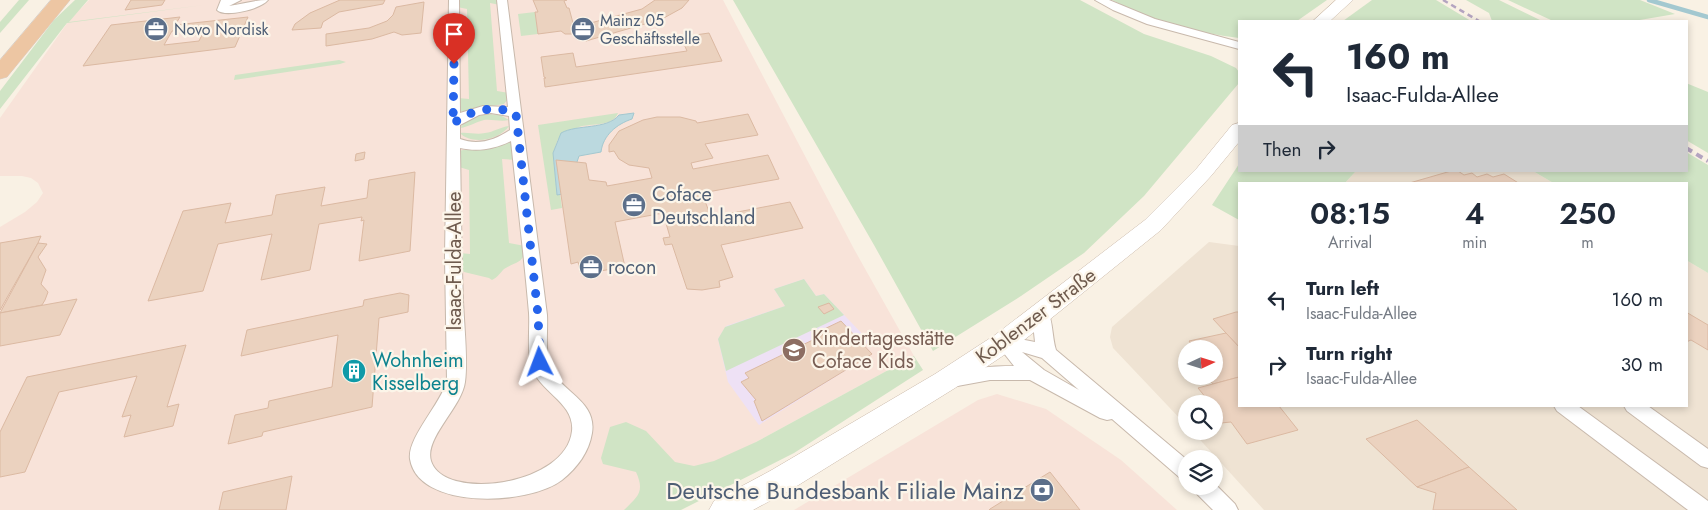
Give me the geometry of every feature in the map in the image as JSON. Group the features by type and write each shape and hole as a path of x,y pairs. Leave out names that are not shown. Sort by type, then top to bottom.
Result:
{"highway":[{"path":"0,50 41,0"},
{"path":"0,73 61,0"}],"main road":[{"path":"1322,20 1345,0"},
{"name":"Koblenzer Straße","path":"725,510 781,480 945,381 1004,342 1153,225 1204,172 1238,130"}],"street":[{"path":"236,0 226,1 222,10 253,6 266,0"},
{"name":"Isaac-Fulda-Allee","path":"454,0 453,258 456,382 450,402 423,444 420,466 425,484 433,493 447,502 464,507 497,506 531,495 554,480 566,467 577,450 582,430 578,409 569,398 551,383 544,373 540,362 538,315 502,0"},
{"path":"1100,0 1143,20 1238,47"},
{"path":"453,124 465,116 486,110 503,110 516,114"},
{"path":"454,141 467,145 486,145 504,139 518,131"},
{"path":"1040,314 1043,338 1048,353"},
{"path":"1004,342 1048,353 1178,464"},
{"path":"1004,342 1014,356 1033,373 1129,424"},
{"path":"945,381 990,373 1033,373"},
{"path":"1565,407 1704,510"},
{"path":"1635,407 1708,460"},
{"path":"1213,495 1227,510"}],"shaded area":[{"path":"89,0 723,0 854,249 914,356 756,442 637,510 0,510 0,227 25,212 37,202 43,193 38,183 31,178 0,176 0,118 68,22"},
{"path":"1355,172 1535,172 1552,182 1346,182"},
{"path":"1209,242 1238,246 1238,407 1688,407 1688,261 1708,273 1708,510 1264,510 1223,465 1223,450 1209,450 1200,440 1223,440 1223,395 1178,395 1178,417 1113,348 1110,337 1112,327"},
{"name":"Kindertagesstätte Coface Kids","path":"804,279 816,296 824,294 870,342 864,345 872,354 759,425 728,382 718,339 726,326 785,306 774,289"},
{"path":"997,394 1046,409 1121,460 1177,510 794,510 978,400"}],"green space":[{"path":"19,0 29,0 0,33 0,22"},
{"path":"75,0 88,0 69,22 204,5 67,23 0,109 0,91 54,20"},
{"path":"458,0 499,0 500,5 490,3 497,91 509,93 509,98 504,104 458,112 458,98 469,99 467,9 457,7"},
{"path":"733,0 1080,0 1144,34 1211,56 1238,71 1238,84 1144,196 1084,253 1021,296 933,351"},
{"path":"1112,0 1327,0 1298,20 1238,20 1238,38 1206,33 1174,25"},
{"path":"1372,0 1436,0 1469,20 1344,20"},
{"path":"1466,0 1499,0 1540,20 1492,20 1489,13"},
{"path":"1508,0 1640,0 1675,14 1640,20 1551,20"},
{"path":"535,12 538,34 521,36 518,14"},
{"path":"339,60 346,62 234,80 235,75"},
{"path":"1688,84 1708,92 1708,153 1688,141"},
{"path":"618,113 607,123 579,127 558,139 553,153 557,195 560,194 562,208 551,210 538,125"},
{"path":"488,114 500,115 509,120 484,120 460,128 472,118"},
{"path":"509,126 500,134 479,140 465,137 460,133 482,134"},
{"path":"513,142 516,160 502,159 509,243 525,246 525,252 522,259 504,269 492,280 464,272 460,267 460,253 470,254 469,170 459,167 457,151"},
{"path":"1688,153 1708,165 1708,273 1688,261 1688,182 1552,182 1535,172 1688,172"},
{"path":"1238,166 1238,172 1355,172 1346,182 1238,182 1238,219 1212,205"},
{"path":"804,279 816,296 824,294 844,315 726,371 718,339 725,327 785,306 774,289"},
{"path":"914,356 923,370 794,453 681,510 624,510 639,493 640,484 636,472 603,464 601,458 610,427 626,422 646,431 675,462 694,466 714,461 756,442"}],"water":[{"path":"634,113 632,119 616,127 608,135 601,152 579,156 577,162 581,191 557,195 553,153 561,133 575,128 600,125 614,120 619,115"}],"building":[{"path":"131,0 165,0 162,5 125,10"},
{"path":"340,0 385,0 383,4 339,12 323,22 321,28 292,30 295,24 310,13"},
{"path":"533,0 567,0 564,1 567,8 569,8 573,23 587,24 642,9 655,0 689,0 682,8 662,19 586,41 577,34 565,34 561,31 538,34 535,12 538,12"},
{"path":"424,2 421,33 402,35 394,32 372,39 326,46 326,34 369,28 387,21 393,15 396,7"},
{"path":"180,17 175,25 248,17 235,47 83,66 111,25","holes":["206,27 199,41 164,45 172,31"]},
{"path":"709,33 722,61 545,87 544,78 546,78 544,77 541,57 573,53 576,67 687,51 681,37"},
{"name":"Coface Deutschland","path":"748,114 758,135 705,144 713,158 691,163 693,169 768,155 779,179 702,193 711,217 790,202 803,228 721,245 733,277 719,281 720,287 702,290 687,289 672,244 665,245 663,238 670,237 663,213 615,222 625,267 581,274 578,262 571,264 556,160 586,163 589,180 606,182 607,186 652,178 649,168 629,165 619,159 614,151 609,152 609,145 619,131 643,120 657,117 680,117 696,121 697,123"},
{"path":"365,152 364,159 355,161 356,154"},
{"path":"415,172 410,251 359,261 364,220 361,221 362,217 319,224 310,270 261,280 272,234 218,244 203,291 148,301 183,211 231,203 225,223 272,215 276,195 325,187 321,206 367,198 369,180"},
{"path":"1448,172 1460,172 1464,175 1472,173 1477,177 1487,174 1493,177 1504,174 1517,182 1413,182"},
{"path":"41,236 38,243 0,310 0,243"},
{"path":"38,243 47,244 38,257 46,270 41,284 48,292 45,300 42,305 0,313"},
{"name":"Wohnheim Kisselberg","path":"400,293 409,295 408,312 379,318 372,407 263,432 262,436 228,444 235,415 268,408 269,401 332,387 338,335 241,356 247,330 363,306 364,300"},
{"path":"77,299 60,335 0,346 0,313"},
{"path":"829,303 834,309 824,314 818,307"},
{"path":"1238,312 1238,346 1213,319"},
{"path":"1688,313 1708,325 1708,350 1691,340 1688,341"},
{"path":"841,321 872,354 762,421 754,401 756,400 741,382 749,378 745,373 823,335 820,331"},
{"path":"1226,333 1238,346 1238,377 1223,381 1223,340 1194,340"},
{"path":"186,345 167,407 179,404 173,426 124,437 131,415 122,417 137,376 59,392 25,472 0,477 0,432 27,377"},
{"path":"1238,377 1238,407 1280,407 1298,430 1247,444 1231,422 1223,423 1223,395 1204,395 1198,388 1209,385 1223,385 1223,381"},
{"path":"1417,420 1469,467 1417,487 1366,439"},
{"path":"1469,467 1517,510 1433,510 1436,493 1417,487"},
{"name":"Deutsche Bundesbank Filiale Mainz","path":"1050,472 1080,510 989,510 990,509"},
{"path":"292,476 286,510 219,510 223,492"}],"waterway":[{"path":"1649,0 1708,17"}],"railway":[{"path":"1443,0 1477,20"},
{"path":"1688,149 1708,161"}],"place":[{"name":"Novo Nordisk","path":"156,29"},
{"name":"Mainz 05 Geschäftsstelle","path":"583,29"},
{"name":"Coface Deutschland","path":"634,205"},
{"name":"rocon","path":"591,267"},
{"name":"Kindertagesstätte Coface Kids","path":"794,350"},
{"name":"Wohnheim Kisselberg","path":"354,371"},
{"name":"Deutsche Bundesbank Filiale Mainz","path":"1042,490"}],"route":[{"path":"454,64 453,124 458,119 477,111 495,109 510,111 516,114 538,315 540,362"}]}
